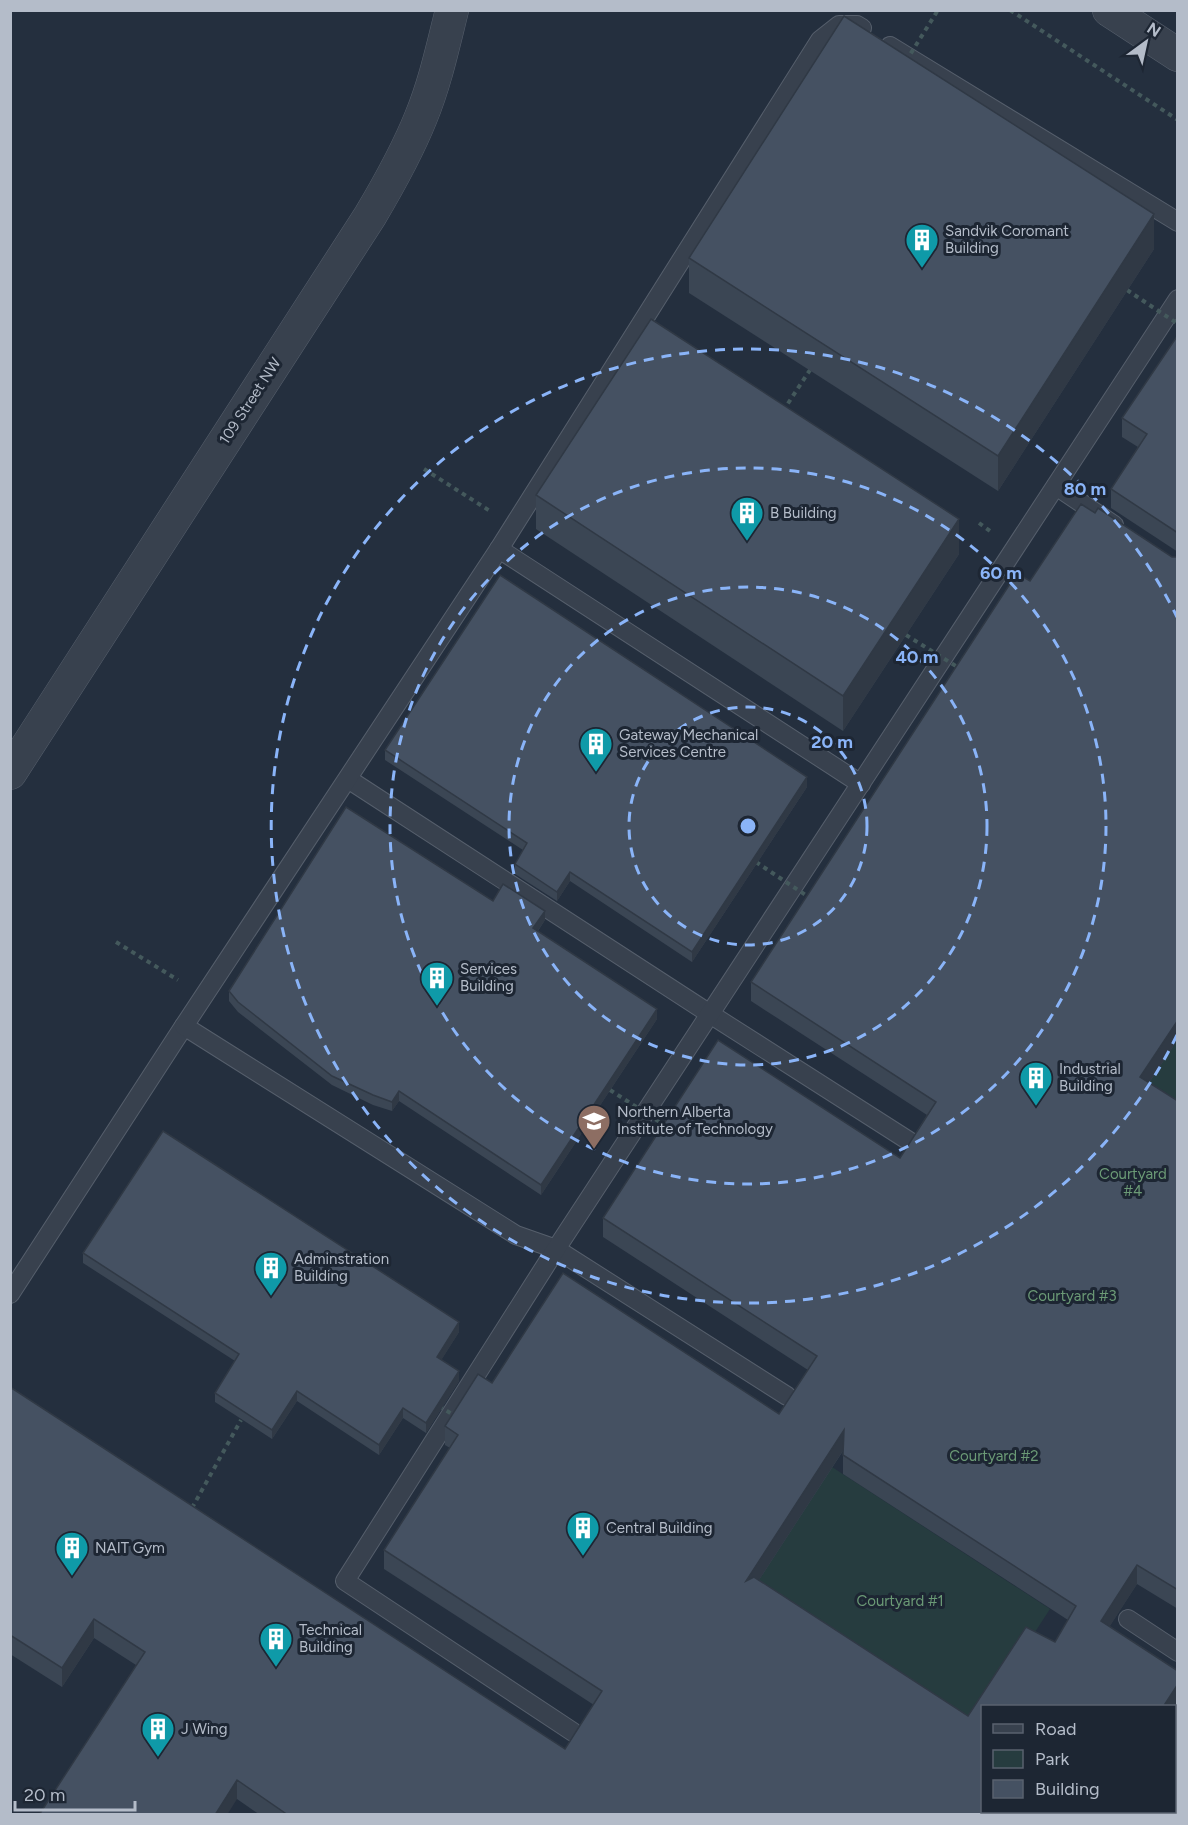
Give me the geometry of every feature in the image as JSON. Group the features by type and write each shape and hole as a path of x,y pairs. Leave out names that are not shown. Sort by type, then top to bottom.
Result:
{"street":[{"name":"109 Street NW","path":"10,773 364,226 400,164 422,116 452,10"},
{"path":"1109,10 1178,55"}],"lane":[{"path":"10,1294 514,526 820,40 839,25 857,26 1178,222"},
{"path":"573,1732 345,1581 556,1249 1178,299"},
{"path":"1056,486 1131,536"},
{"path":"499,549 861,784"},
{"path":"348,779 909,1141"},
{"path":"184,1026 516,1235 556,1249 787,1396"},
{"path":"1128,1619 1178,1652"}],"path":[{"path":"904,64 938,10"},
{"path":"1010,10 1178,120"},
{"path":"1127,290 1178,324"},
{"path":"781,414 810,370"},
{"path":"424,469 514,526"},
{"path":"906,635 965,672"},
{"path":"756,862 816,901"},
{"path":"116,942 204,996"},
{"path":"610,1090 672,1130"},
{"path":"434,1402 458,1418"},
{"path":"190,1512 241,1420"}],"green space":[{"path":"1177,1039 1177,1120 1140,1096"},
{"name":"Courtyard #1","path":"832,1467 1050,1609 988,1705 981,1705 968,1735 750,1593"}],"building":[{"name":"Sandvik Coromant Building","path":"844,16 1154,214 998,456 689,258"},
{"name":"B Building","path":"651,319 959,519 843,696 536,495"},
{"path":"1178,335 1178,533 1111,489 1147,434 1122,418"},
{"path":"1081,504 1095,513 1098,508 1172,557 1178,557 1178,1020 1140,1077 1178,1101 1178,1590 1137,1565 1101,1621 1178,1671 1178,1684 1164,1705 981,1705 981,1813 1094,1813 1093,1815 288,1815 237,1780 215,1815 39,1815 145,1652 94,1619 62,1668 10,1635 10,1387 565,1749 602,1691 384,1550 458,1435 445,1426 478,1374 492,1383 563,1273 779,1414 817,1356 603,1218 718,1040 900,1158 936,1102 751,982 1017,573 1030,581","holes":["844,1430 843,1455 1076,1606 1055,1642 1026,1627 968,1716 754,1577 746,1581"]},
{"name":"Gateway Mechanical Services Centre","path":"500,575 807,777 692,952 570,872 557,892 515,864 527,843 385,750"},
{"name":"Services Building","path":"346,807 493,901 503,884 545,911 533,928 657,1009 541,1185 399,1091 392,1102 332,1076 238,1002 229,991"},
{"name":"Adminstration Building","path":"163,1131 459,1322 437,1357 459,1371 426,1423 403,1408 379,1445 297,1391 272,1430 215,1393 239,1354 83,1253"}],"place":[{"name":"Sandvik Coromant Building","path":"922,269"},
{"name":"B Building","path":"747,542"},
{"name":"Gateway Mechanical Services Centre","path":"596,773"},
{"name":"Services Building","path":"437,1007"},
{"name":"Industrial Building","path":"1036,1107"},
{"name":"Northern Alberta Institute of Technology","path":"594,1150"},
{"name":"Adminstration Building","path":"271,1297"},
{"name":"Central Building","path":"583,1557"},
{"name":"NAIT Gym","path":"72,1577"},
{"name":"Technical Building","path":"276,1668"},
{"name":"J Wing","path":"158,1758"}],"park label":[{"name":"Courtyard #4","path":"1133,1182"},
{"name":"Courtyard #3","path":"1072,1296"},
{"name":"Courtyard #2","path":"994,1456"}]}
